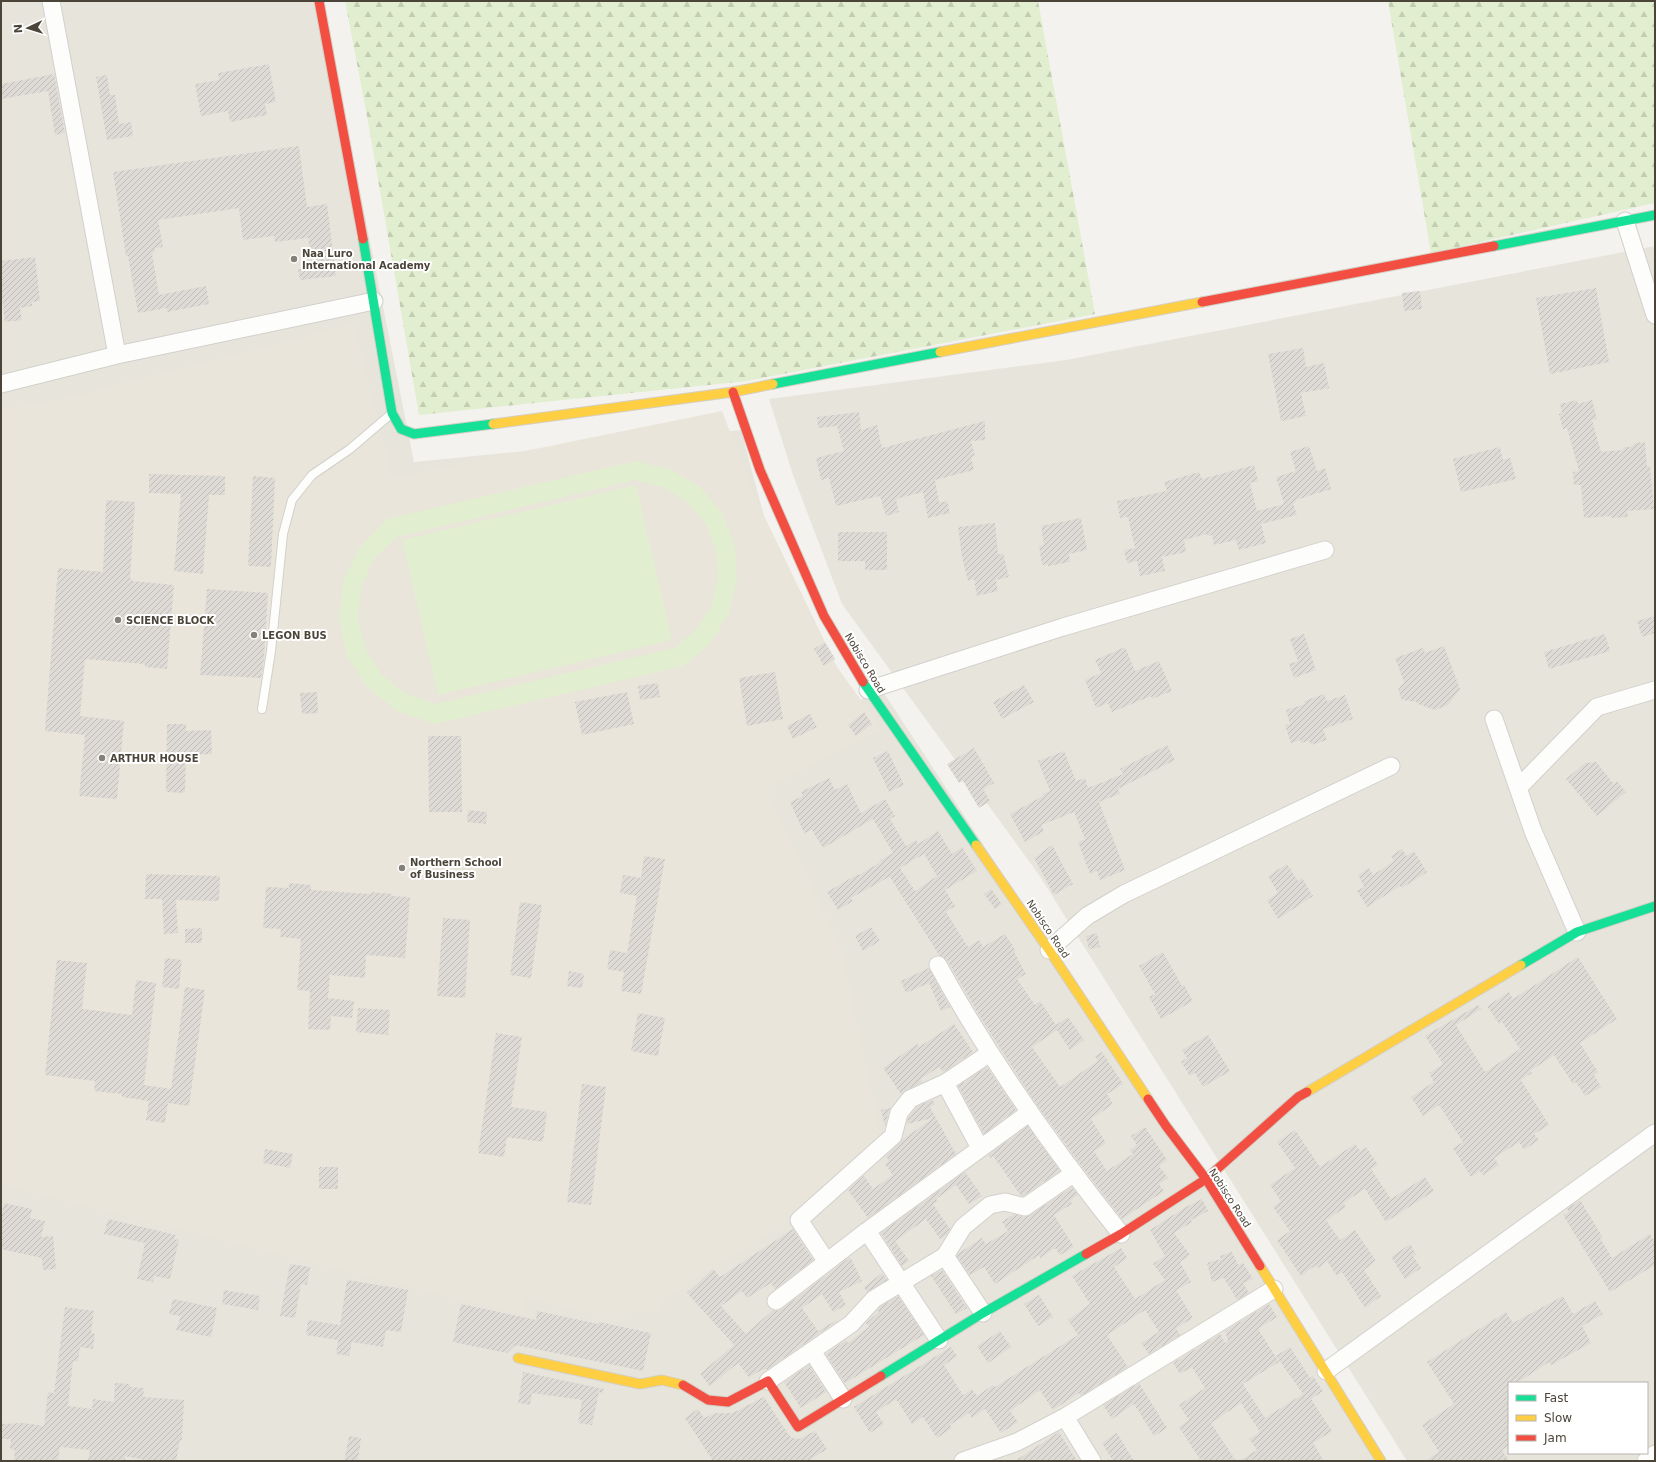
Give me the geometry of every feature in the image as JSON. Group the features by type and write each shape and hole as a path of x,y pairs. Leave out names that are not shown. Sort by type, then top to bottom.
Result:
{"street":[{"path":"51,1 117,355"},
{"path":"318,1 374,301 392,412 401,429 414,434 733,392 1655,215"},
{"path":"1625,220 1655,315"},
{"path":"1,384 117,355 374,301"},
{"name":"Nobisco Road","path":"733,392 760,470 821,609 868,690 1049,950 1166,1126 1206,1179 1381,1461"},
{"path":"868,690 1063,627 1325,550"},
{"path":"1519,787 1597,707 1655,690"},
{"path":"1494,719 1533,830 1577,932"},
{"path":"1049,950 1087,916 1124,894 1391,766"},
{"path":"768,1381 798,1428 983,1313 1120,1234 1206,1179 1298,1097 1577,932 1655,906"},
{"path":"938,965 962,1009 1029,1113 1073,1174 1120,1234"},
{"path":"827,1262 799,1220 894,1136 899,1113 910,1100 945,1082 990,1053"},
{"path":"945,1082 980,1148"},
{"path":"776,1301 867,1231 1029,1113"},
{"path":"1326,1371 1655,1133"},
{"path":"518,1358 640,1384 662,1380 682,1384 708,1400 728,1402 768,1381 851,1324 874,1299 945,1256 963,1227 990,1205 1005,1202 1025,1207 1073,1174"},
{"path":"867,1231 939,1340"},
{"path":"945,1256 983,1313"},
{"path":"963,1461 1017,1442 1065,1416 1274,1289"},
{"path":"812,1351 843,1399"},
{"path":"1065,1416 1092,1461"},
{"path":"1646,1461 1655,1454"}],"lane":[{"path":"262,709 271,651 283,534 292,500 312,474 350,449 392,412"}],"shaded area":[{"path":"1,1 322,1 414,462 741,430 765,520 853,705 880,687 1387,1461 1,1461"},
{"path":"1655,246 1655,1461 1407,1461 1039,875 842,604 793,475 769,399 1066,360"},
{"name":"Northern School of Business","path":"353,324 393,478 722,411 756,499 837,667 882,729 765,788 841,949 882,1140 799,1214 660,1301 661,1311 606,1314 569,1309 526,1297 523,1315 1,1184 1,409 60,400"}],"green space":[{"path":"345,1 1038,1 1095,314 747,381 419,415 367,116"},
{"path":"1388,1 1655,1 1655,203 1431,253"},
{"path":"635,461 670,469 700,487 722,513 735,545 737,580 729,613 711,643 683,666 435,724 397,711 367,687 347,656 339,619 343,582 359,548 387,519","holes":["635,480 663,487 687,502 705,523 716,550 718,578 711,606 696,630 674,648 436,704 406,694 381,674 365,648 358,618 361,587 374,559 397,537"]},
{"path":"636,485 672,640 438,695 402,540"}],"building":[{"path":"269,64 276,102 265,104 267,115 230,122 228,111 201,116 195,84 219,80 218,73"},
{"path":"54,74 65,133 55,135 48,91 1,99 1,84"},
{"path":"107,75 110,95 115,95 119,124 131,122 133,136 107,140 96,77"},
{"path":"299,146 307,207 327,204 336,276 300,280 298,269 312,267 308,238 275,242 274,236 243,240 239,208 158,220 163,247 155,248 155,252 152,253 159,295 206,286 209,304 167,312 167,308 138,313 128,256 126,256 113,172"},
{"path":"35,257 40,301 32,302 32,306 20,308 22,320 5,322 1,291 1,261"},
{"path":"1596,288 1609,362 1550,374 1536,298"},
{"path":"1420,291 1422,309 1404,311 1402,293"},
{"path":"1303,348 1306,367 1324,363 1329,388 1301,393 1306,416 1281,421 1268,354"},
{"path":"1577,400 1578,404 1592,400 1597,419 1592,420 1601,452 1623,450 1623,447 1631,447 1635,443 1645,442 1647,467 1650,466 1654,509 1627,511 1628,517 1611,518 1611,516 1584,518 1581,485 1574,485 1573,472 1579,471 1567,428 1563,429 1559,414 1562,413 1560,404"},
{"path":"859,412 861,430 877,425 882,448 985,421 985,440 971,441 975,456 971,457 974,470 935,480 939,503 947,501 950,513 928,518 923,492 896,499 899,512 886,516 880,496 836,506 829,478 821,480 816,458 844,451 837,426 818,428 817,417"},
{"path":"1309,446 1317,471 1325,468 1331,489 1296,500 1296,502 1293,503 1297,515 1261,524 1266,543 1239,550 1236,540 1214,545 1212,535 1207,536 1207,534 1184,540 1186,552 1162,557 1165,571 1140,576 1137,561 1127,563 1124,550 1135,548 1128,517 1120,518 1117,501 1167,491 1164,482 1199,472 1202,479 1254,465 1258,481 1250,483 1257,511 1284,504 1276,477 1296,471 1290,452"},
{"path":"1500,447 1503,460 1510,458 1516,479 1461,492 1453,459"},
{"path":"149,474 225,476 225,495 209,495 203,574 174,571 181,494 149,493"},
{"path":"253,476 275,478 271,567 248,566"},
{"path":"106,500 135,502 130,579 133,580 132,581 174,585 167,669 145,667 145,664 85,659 80,716 124,721 117,799 79,796 85,735 45,731 58,568 103,572"},
{"path":"1081,518 1087,550 1069,554 1070,562 1048,566 1048,564 1042,565 1039,546 1044,545 1041,526"},
{"path":"995,523 998,555 1003,553 1009,577 996,580 998,591 977,596 974,579 968,581 962,557 958,527"},
{"path":"838,532 887,532 887,570 865,570 865,561 838,561"},
{"path":"207,589 268,593 264,658 261,678 200,675"},
{"path":"1655,616 1655,633 1642,637 1637,621"},
{"path":"1304,634 1316,670 1294,678 1289,664 1298,661 1290,639"},
{"path":"1605,634 1610,651 1549,669 1544,652"},
{"path":"825,642 835,659 824,666 814,649"},
{"path":"1444,646 1460,689 1448,705 1435,710 1418,704 1417,702 1402,700 1398,690 1404,682 1395,658 1423,648 1425,653"},
{"path":"1125,647 1135,671 1159,661 1172,691 1152,699 1151,696 1112,712 1108,703 1096,708 1085,680 1101,673 1095,660"},
{"path":"775,672 783,719 747,726 739,678"},
{"path":"658,683 660,697 640,700 638,686"},
{"path":"1024,685 1034,702 1002,719 993,702"},
{"path":"317,692 318,713 302,714 300,693"},
{"path":"627,692 634,724 582,735 575,702"},
{"path":"1324,694 1327,701 1345,695 1353,719 1323,729 1327,740 1311,745 1309,741 1301,743 1300,740 1291,743 1285,725 1290,724 1286,710 1305,704 1304,701"},
{"path":"864,712 872,724 856,736 848,725"},
{"path":"810,714 817,727 793,739 787,726"},
{"path":"167,724 186,724 186,731 211,730 212,754 186,755 185,793 166,792"},
{"path":"428,736 461,736 462,812 429,812"},
{"path":"1167,745 1175,760 1118,789 1120,794 1099,802 1125,870 1100,880 1097,871 1090,874 1078,842 1085,839 1074,812 1041,825 1044,831 1025,842 1010,814 1043,796 1042,794 1050,791 1038,761 1064,751 1076,781 1085,778 1088,788 1123,774 1120,769"},
{"path":"974,748 994,783 983,789 990,801 979,808 963,781 959,783 947,764"},
{"path":"888,751 904,785 889,792 873,758"},
{"path":"1596,762 1614,784 1617,781 1626,792 1597,816 1566,779 1585,763"},
{"path":"829,778 835,790 847,784 861,813 885,799 895,816 890,819 906,846 916,840 918,844 938,831 952,854 962,847 977,871 945,890 955,906 946,912 968,947 979,940 983,947 1005,934 1016,951 1014,952 1026,974 1017,979 1035,1005 1040,1001 1056,1025 1068,1017 1084,1040 1070,1050 1057,1030 1032,1047 1060,1087 1098,1061 1095,1056 1102,1052 1123,1084 1107,1094 1113,1104 1091,1119 1106,1143 1094,1151 1107,1171 1133,1154 1130,1150 1137,1145 1131,1136 1145,1127 1167,1160 1159,1166 1168,1178 1159,1184 1164,1191 1122,1219 1032,1098 979,1015 947,960 939,955 890,877 851,898 853,901 838,910 827,892 881,862 880,860 893,853 873,819 823,848 812,830 804,833 790,802 803,796 801,792","holes":["924,854 937,876 915,891 900,868"]},
{"path":"468,810 487,812 486,824 467,822"},
{"path":"1052,845 1073,884 1054,895 1034,858"},
{"path":"1402,849 1406,856 1414,851 1427,872 1402,888 1400,886 1367,907 1357,891 1364,887 1358,875 1369,868 1373,875 1394,861 1391,856"},
{"path":"644,856 665,859 641,994 621,991 624,972 607,969 610,950 627,953 637,896 620,893 623,875 641,878"},
{"path":"1287,864 1298,881 1302,878 1313,896 1278,919 1267,900 1278,893 1268,876"},
{"path":"146,874 220,876 219,901 176,900 178,933 164,934 162,899 145,899"},
{"path":"289,883 311,885 311,890 371,894 371,892 392,894 391,896 410,897 405,958 366,955 365,978 330,975 328,998 354,1001 352,1018 331,1016 330,1030 308,1029 310,991 297,990 301,939 280,937 281,929 263,928 266,887 289,888"},
{"path":"991,889 1002,904 995,909 984,894"},
{"path":"520,902 542,905 531,978 510,975"},
{"path":"443,918 470,920 465,998 437,996"},
{"path":"871,927 880,941 863,951 855,936"},
{"path":"202,928 202,943 185,943 185,929"},
{"path":"1097,933 1100,947 1089,949 1086,936"},
{"path":"1163,952 1182,986 1184,985 1193,1001 1161,1019 1149,997 1155,994 1139,966"},
{"path":"1578,957 1617,1019 1580,1043 1598,1072 1594,1075 1601,1087 1585,1096 1576,1082 1573,1084 1554,1055 1530,1071 1532,1073 1521,1080 1549,1125 1534,1134 1539,1140 1524,1150 1519,1142 1494,1158 1499,1165 1483,1175 1480,1171 1471,1177 1453,1148 1463,1142 1439,1105 1423,1116 1411,1097 1434,1082 1429,1073 1443,1064 1425,1036 1478,1005 1481,1009 1456,1025 1485,1072 1520,1049 1502,1022 1499,1024 1487,1006 1509,992 1513,999"},
{"path":"165,958 182,960 179,989 162,987"},
{"path":"57,960 87,963 82,1009 132,1015 136,980 156,983 144,1085 171,1089 185,987 205,990 189,1106 168,1103 165,1123 146,1120 149,1101 122,1097 122,1094 94,1091 95,1081 45,1075"},
{"path":"929,968 950,1007 941,1011 929,983 906,993 901,981"},
{"path":"569,971 584,974 582,988 567,986"},
{"path":"358,1008 390,1010 388,1035 356,1032"},
{"path":"638,1013 665,1018 658,1056 631,1051"},
{"path":"954,1024 973,1052 943,1072 939,1067 921,1079 922,1082 901,1094 883,1068 917,1044 919,1047"},
{"path":"496,1033 522,1037 511,1107 547,1112 543,1142 507,1137 504,1157 478,1153"},
{"path":"1208,1035 1230,1071 1203,1087 1195,1073 1190,1076 1181,1062 1187,1058 1182,1050"},
{"path":"987,1067 1016,1110 984,1134 958,1086"},
{"path":"582,1084 606,1087 591,1205 567,1202"},
{"path":"932,1100 935,1104 930,1107 956,1154 868,1218 848,1190 864,1176 873,1189 893,1175 885,1164 889,1161 886,1156 902,1140 933,1118 907,1124 908,1118 916,1107"},
{"path":"891,1108 889,1110 885,1126 881,1110"},
{"path":"1028,1126 1060,1171 1021,1196 993,1156 990,1158 988,1155"},
{"path":"1295,1130 1320,1167 1355,1144 1360,1151 1366,1147 1378,1165 1371,1169 1391,1199 1425,1177 1434,1191 1386,1222 1365,1189 1343,1203 1346,1207 1326,1220 1340,1240 1355,1230 1376,1261 1364,1270 1381,1296 1365,1308 1342,1272 1337,1276 1327,1261 1318,1268 1316,1265 1301,1276 1277,1240 1290,1231 1273,1207 1281,1201 1270,1185 1295,1168 1277,1142"},
{"path":"265,1149 293,1154 290,1168 263,1163"},
{"path":"319,1167 338,1167 338,1189 319,1189"},
{"path":"965,1172 982,1196 969,1204 956,1185 936,1199 938,1201 933,1204 950,1229 947,1234 940,1239 926,1219 895,1241 909,1261 902,1266 881,1233"},
{"path":"1072,1187 1078,1195 1070,1200 1072,1204 1054,1215 1074,1247 1060,1255 1055,1248 1040,1258 1039,1255 995,1284 984,1267 970,1275 957,1256 959,1253 982,1238 986,1244 1008,1231 1002,1222 1014,1214 1023,1217 1030,1215"},
{"path":"1202,1199 1208,1211 1191,1220 1192,1222 1174,1233 1190,1255 1180,1262 1191,1282 1176,1290 1193,1318 1176,1328 1180,1335 1149,1354 1141,1343 1159,1332 1145,1310 1107,1335 1128,1367 1081,1396 1079,1393 1053,1410 1040,1390 1010,1411 1018,1422 1001,1433 985,1409 972,1418 969,1413 950,1425 952,1428 937,1438 923,1417 912,1424 896,1399 876,1412 884,1424 870,1433 854,1407 951,1347 957,1356 944,1365 963,1395 972,1389 977,1396 993,1385 995,1387 1078,1335 1068,1320 1090,1304 1072,1276 1121,1248 1127,1258 1114,1267 1135,1299 1165,1280 1153,1264 1165,1256 1150,1230 1184,1208"},
{"path":"1580,1200 1602,1236 1600,1238 1612,1258 1650,1234 1655,1243 1655,1265 1610,1292 1563,1215 1569,1212 1567,1209"},
{"path":"4,1203 32,1209 30,1218 45,1221 41,1237 53,1236 56,1269 43,1270 42,1258 1,1249 1,1218"},
{"path":"108,1219 176,1235 174,1239 179,1240 170,1279 154,1276 153,1282 137,1279 145,1243 104,1234"},
{"path":"793,1229 813,1260 775,1289 771,1283 747,1298 742,1291 721,1306 746,1334 773,1310 778,1311 782,1309 850,1257 862,1281 839,1292 846,1305 833,1312 822,1294 802,1308 818,1331 835,1321 836,1322 768,1369 762,1370 749,1377 738,1363 710,1386 700,1374 734,1345 687,1293 713,1269 720,1277"},
{"path":"1410,1244 1416,1254 1413,1256 1421,1268 1405,1279 1391,1257"},
{"path":"1232,1252 1238,1265 1243,1263 1253,1279 1243,1283 1249,1293 1237,1300 1224,1278 1212,1282 1207,1263 1221,1259 1220,1256"},
{"path":"290,1264 310,1267 307,1285 301,1284 295,1318 280,1316"},
{"path":"942,1270 967,1308 956,1314 931,1276"},
{"path":"882,1273 887,1280 867,1292 864,1287"},
{"path":"347,1280 408,1290 401,1332 386,1330 383,1347 352,1342 349,1356 336,1354 338,1340 306,1335 308,1320 340,1325"},
{"path":"224,1290 260,1296 258,1310 222,1304"},
{"path":"1039,1295 1053,1317 1038,1326 1024,1304"},
{"path":"898,1296 924,1335 845,1383 826,1354 846,1340 848,1343 869,1327 866,1323 879,1312 877,1310"},
{"path":"1563,1296 1573,1314 1595,1301 1603,1314 1582,1326 1591,1343 1551,1365 1549,1362 1519,1382 1508,1382 1508,1446 1502,1450 1509,1461 1425,1461 1439,1452 1422,1425 1454,1404 1427,1362 1506,1312 1513,1323"},
{"path":"173,1299 217,1308 211,1337 176,1330 181,1316 169,1314"},
{"path":"461,1304 536,1320 537,1311 598,1324 599,1322 651,1333 643,1371 521,1346 514,1346 507,1353 453,1342"},
{"path":"1269,1304 1277,1317 1258,1329 1279,1362 1243,1384 1265,1418 1303,1394 1276,1356 1290,1347 1310,1378 1313,1376 1323,1391 1311,1399 1332,1431 1313,1443 1324,1461 1239,1461 1257,1450 1249,1439 1260,1432 1241,1403 1211,1423 1236,1461 1201,1461 1179,1427 1189,1420 1179,1405 1205,1388 1192,1367 1180,1374 1173,1363 1220,1334 1225,1343 1228,1341 1225,1331"},
{"path":"65,1307 94,1311 91,1333 95,1334 93,1349 80,1347 78,1361 73,1361 68,1406 92,1409 93,1399 114,1402 115,1383 130,1384 130,1387 144,1388 143,1397 184,1400 182,1440 180,1440 176,1461 150,1461 125,1456 125,1461 88,1461 90,1450 60,1447 58,1461 14,1460 15,1450 10,1449 11,1439 1,1439 1,1424 24,1423 44,1426 48,1392 54,1393"},
{"path":"1000,1331 1011,1347 988,1363 977,1346"},
{"path":"809,1365 826,1392 801,1408 784,1382"},
{"path":"523,1372 604,1389 603,1393 599,1392 592,1425 578,1423 582,1400 532,1393 530,1405 518,1403"},
{"path":"1139,1383 1167,1428 1154,1436 1134,1404 1112,1419 1103,1405"},
{"path":"764,1397 792,1438 799,1439 815,1431 827,1449 808,1461 713,1461 685,1418 698,1409 704,1418 716,1413 733,1413"},
{"path":"1059,1432 1077,1461 1015,1461"},
{"path":"1117,1433 1134,1461 1113,1461 1102,1443"},
{"path":"349,1436 361,1438 358,1461 344,1461"}],"traffic: fast":[{"path":"1494,246 1655,215"},
{"path":"363,239 392,413 401,429 414,434 493,424"},
{"path":"773,384 940,352"},
{"path":"863,682 976,845"},
{"path":"1521,965 1577,932 1655,906"},
{"path":"881,1376 983,1313 1086,1254"}],"traffic: slow":[{"path":"940,352 1202,302"},
{"path":"493,424 733,392 773,384"},
{"path":"976,845 1049,950 1148,1099"},
{"path":"1307,1092 1521,965"},
{"path":"1260,1266 1381,1461"},
{"path":"518,1358 640,1384 662,1380 683,1385"}],"traffic: jam":[{"path":"319,1 363,239"},
{"path":"1202,302 1494,246"},
{"path":"733,392 760,470 824,616 863,682"},
{"path":"1086,1254 1121,1234 1206,1179 1298,1097 1307,1092"},
{"path":"1148,1099 1166,1126 1206,1179 1260,1266"},
{"path":"683,1385 708,1400 728,1402 768,1381 798,1427 881,1376"}],"place":[{"name":"Naa Luro International Academy","path":"294,259"},
{"name":"SCIENCE BLOCK","path":"118,620"},
{"name":"LEGON BUS","path":"254,635"},
{"name":"ARTHUR HOUSE","path":"102,758"},
{"name":"Northern School of Business","path":"402,868"}]}
